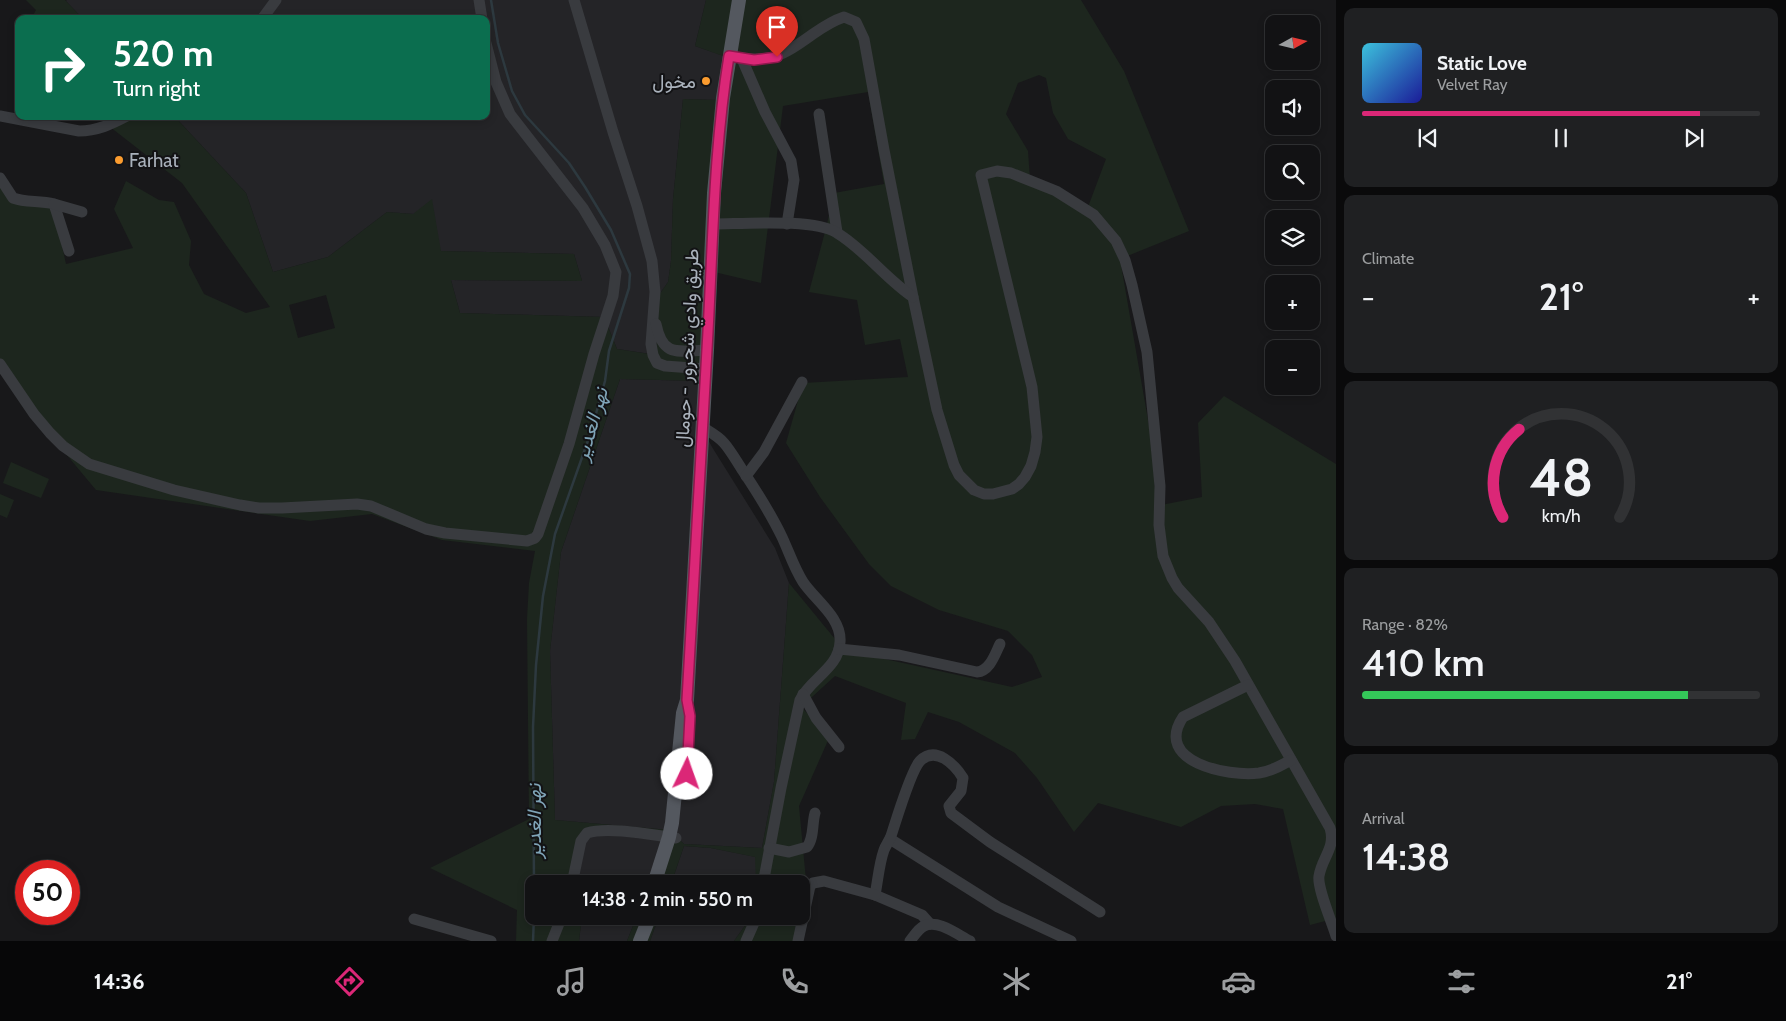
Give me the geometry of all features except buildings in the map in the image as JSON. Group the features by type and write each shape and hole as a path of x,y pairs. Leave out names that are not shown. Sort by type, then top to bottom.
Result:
{"main road":[{"name":"طريق وادي شحرور - حومال","path":"658,875 682,810 683,713 687,700 707,350 712,224 718,146 736,58 739,0"},
{"path":"664,875 673,838"},
{"path":"633,941 639,925"},
{"path":"640,941 646,925"}],"street":[{"path":"265,15 276,0"},
{"path":"479,0 481,15"},
{"path":"574,0 647,240 654,274 654,313 651,344 653,355 657,363 672,367 706,369"},
{"path":"736,58 754,60 777,57 836,20 844,17 856,22 864,39 913,297 938,410 954,465 959,475 974,490 984,494 1003,492 1019,484 1032,466 1036,452 1037,437 1032,387 981,175 997,172 1011,173 1056,191 1088,210 1106,227 1116,241 1125,260 1132,285 1147,352 1160,486 1159,526 1163,556 1178,588 1216,631 1236,662 1333,836 1333,842 1322,866 1318,881 1336,936"},
{"path":"736,58 791,161 794,180 787,224"},
{"path":"0,364 34,414 50,433 63,446 89,464 166,488 240,505 260,508 282,508 357,504 371,506 426,529 445,533 527,541 535,538 569,444 594,354 613,296 616,272 605,245 583,208 510,114 496,82 490,59"},
{"path":"819,114 837,232"},
{"path":"0,116 15,119"},
{"path":"21,120 79,131 96,130 118,120"},
{"path":"0,178 13,198 22,201 44,201 82,212"},
{"path":"54,204 69,251"},
{"path":"712,224 815,225 837,232 900,288 913,297"},
{"path":"654,313 658,335 666,348 674,350 707,350"},
{"path":"746,476 764,452 802,382"},
{"path":"702,427 725,444 776,525 796,569 836,623 840,634 839,649 828,669 803,694 794,720 764,875"},
{"path":"839,649 899,655 977,672 985,670 1000,644"},
{"path":"1248,685 1183,717 1176,732 1182,753 1194,762 1207,768 1234,773 1258,773 1271,770 1291,760"},
{"path":"803,694 816,718 839,747"},
{"path":"875,895 884,849 890,839 919,762 926,756 938,756 958,770 963,778 962,791 950,806 951,812 990,842 1100,912"},
{"path":"769,848 789,852 807,847 811,841 815,813"},
{"path":"574,875 581,842 587,833 596,831 625,832 673,838"},
{"path":"890,839 998,907 1071,941"},
{"path":"798,941 810,886 813,883 824,881 875,895 922,915 930,924 948,929 970,941"},
{"path":"414,918 491,941"},
{"path":"910,941 922,927 930,924"},
{"path":"552,941 558,925"},
{"path":"746,941 752,925"}],"shaded area":[{"path":"26,0 65,0 79,15 33,15 36,10"},
{"path":"706,0 695,46 724,56 717,100 683,99 673,199 671,261 668,282 659,295 657,355 617,349 604,317 460,313 451,280 582,281 574,254 441,251 413,214 387,212 328,257 273,272 246,193 178,120 490,120 490,15 79,15 66,1"},
{"path":"706,0 1081,0 1124,71 1189,231 1120,259 1152,443 1156,506 1202,497 1198,423 1224,396 1336,464 1336,928 1333,919 1310,925 1283,809 1255,804 1221,806 1181,827 1098,803 1074,832 1037,778 1015,753 959,722 928,712 915,739 901,740 906,703 835,676 801,707 830,736 799,806 805,875 756,875 755,857 711,848 684,846 674,875 652,875 665,841 591,832 583,847 578,875 525,875 525,925 581,925 579,941 516,941 517,910 430,868 529,819 527,619 529,583 535,551 442,540 372,514 310,521 96,490 11,388 0,361 0,186 10,200 53,205 66,264 133,248 114,209 126,181 159,200 174,202 191,241 189,265 204,294 246,313 270,307 182,183 101,120 178,120 246,193 273,272 328,257 387,212 413,214 432,199 441,251 574,254 582,281 451,280 460,313 604,317 617,349 656,355 659,295 668,282 671,261 673,199 683,99 717,100 723,56 695,46","holes":["1039,75 1046,78 1053,113 1068,139 1106,159 1085,215 1030,179 1028,151 1006,114 1018,83","868,92 884,184 834,193 809,292 857,300 865,345 900,339 908,377 803,383 786,443 820,497 869,564 891,586 939,610 1008,631 1032,655 1042,677 1012,687 844,650 789,583 774,782 762,848 684,844 669,830 555,820 550,651 561,552 620,379 700,381 714,272 761,283 783,106","326,295 335,328 298,338 289,305"]},
{"path":"620,379 700,381 697,420 775,548 789,583 774,782 762,848 684,844 669,830 555,820 550,651 561,552"},
{"path":"11,462 49,479 41,498 3,483"},
{"path":"0,494 14,500 7,518 0,515"},
{"path":"591,832 665,841 652,875 578,875 583,847"},
{"path":"684,846 711,848 756,857 756,875 674,875"},
{"path":"581,925 633,925 627,941 579,941"},
{"path":"633,925 656,925 650,941 627,941"},
{"path":"656,925 746,925 734,941 650,941"},
{"path":"746,925 799,925 795,941 734,941"}],"waterway":[{"name":"نهر الغدير","path":"491,0 498,43 512,91 525,115 569,163 585,187 611,230 630,274 629,288 609,351 605,381 591,432 555,534 543,596 536,665 533,727 534,875"},
{"name":"نهر الغدير","path":"533,941 534,925"}],"place":[{"name":"مخول","path":"706,81"},
{"name":"Farhat","path":"119,160"}],"route":[{"path":"687,774 690,716 687,700 707,350 712,224 723,98 729,56 754,60 777,57"}]}
